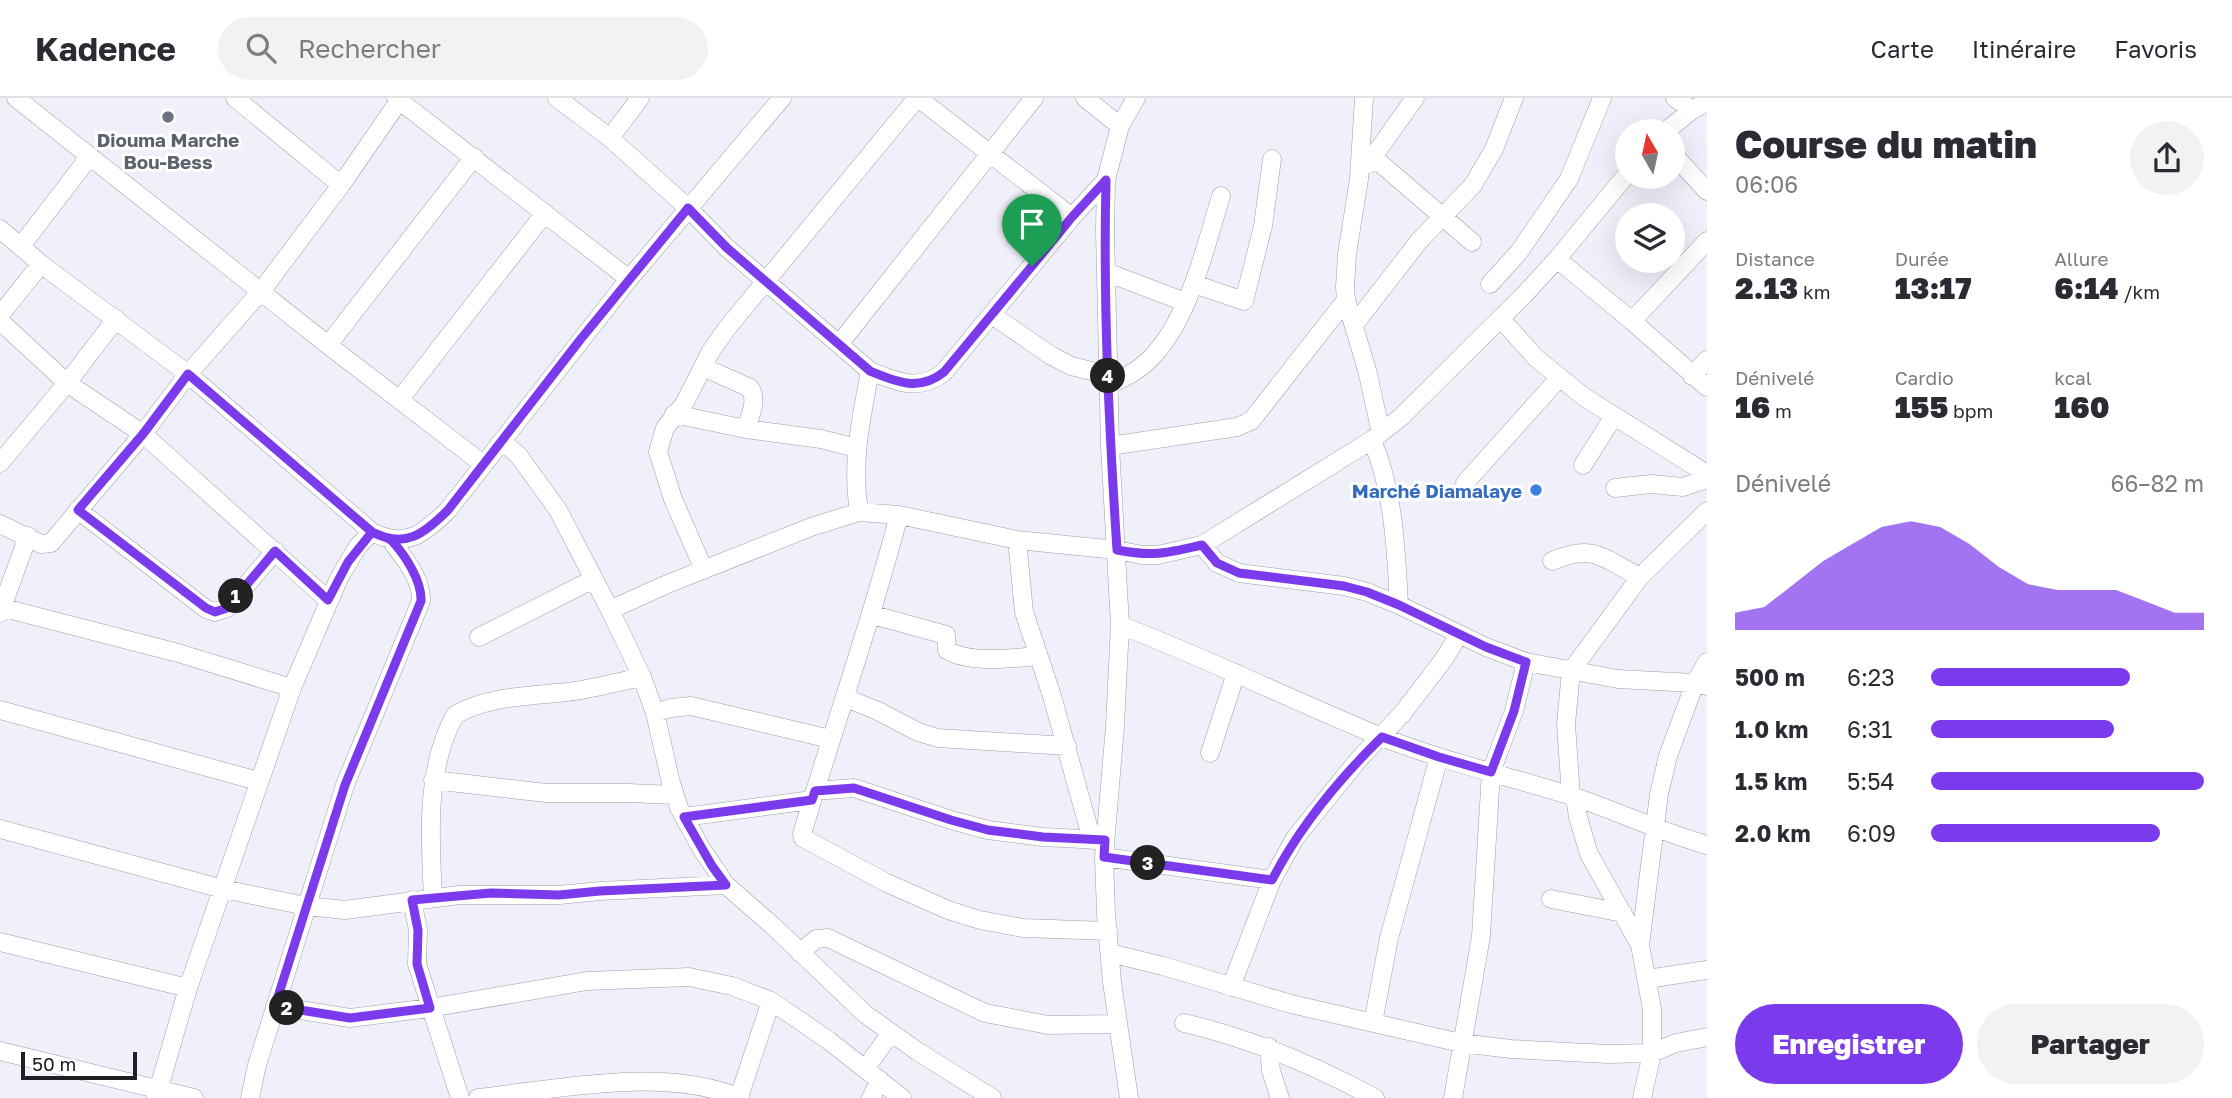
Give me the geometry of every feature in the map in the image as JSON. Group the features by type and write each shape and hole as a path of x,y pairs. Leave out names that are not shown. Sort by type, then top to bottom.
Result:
{"street":[{"path":"16,98 483,464"},
{"path":"235,98 341,185"},
{"path":"557,98 610,138 766,283 870,371 896,381 928,383 944,372 1072,217 1106,180"},
{"path":"610,138 640,98"},
{"path":"0,229 41,264 188,374 372,532 390,539 410,538 422,534 448,510 629,279 782,98"},
{"path":"704,570 658,458 661,439 728,327 918,98 1072,217"},
{"path":"840,343 1034,98"},
{"path":"1085,98 1119,126"},
{"path":"1129,1098 1117,1024 1101,846 1115,726 1120,625 1110,446 1106,180 1119,126 1136,98"},
{"path":"1364,98 1359,179 1347,254 1346,300 1372,389 1376,437 1393,526 1399,605"},
{"path":"1359,179 1415,98"},
{"path":"1354,325 1419,241 1442,215 1465,195 1481,173 1494,149 1514,98"},
{"path":"1490,285 1519,253 1569,180 1602,98"},
{"path":"1675,98 1699,106"},
{"path":"0,524 41,544 51,543 143,434 188,374 262,290 341,185 399,99 629,279"},
{"path":"1682,119 1699,106"},
{"path":"21,246 90,156"},
{"path":"328,345 474,157"},
{"path":"1374,157 1472,242"},
{"path":"1194,284 1244,301 1263,226 1272,159"},
{"path":"1685,167 1707,191"},
{"path":"610,610 811,527 859,512 899,514 1017,540 1142,555 1158,555 1202,545 1376,437 1431,389 1557,259 1615,189"},
{"path":"992,315 1070,366 1109,380 1134,373 1160,349 1175,326 1194,284 1221,196"},
{"path":"400,399 545,213"},
{"path":"1633,321 1707,241"},
{"path":"1557,259 1633,321 1707,387"},
{"path":"0,315 41,264"},
{"path":"1106,272 1185,302"},
{"path":"1110,446 1237,426 1251,421 1346,300"},
{"path":"1500,318 1536,358 1560,377 1614,416 1707,474"},
{"path":"0,463 116,319"},
{"path":"0,321 67,383 143,434 328,600"},
{"path":"1692,376 1707,360"},
{"path":"703,367 750,388 753,392 754,402 746,429"},
{"path":"859,512 856,448 870,371"},
{"path":"1465,483 1560,377"},
{"path":"674,414 746,429 821,439 856,448"},
{"path":"1583,465 1614,416"},
{"path":"502,441 519,456 550,498 610,610 642,677 655,713 674,795 712,866 726,885 865,1014 992,1098"},
{"path":"1615,488 1651,484 1683,487 1707,479"},
{"path":"78,510 206,608 215,612 227,608 275,551"},
{"path":"1642,1098 1652,1053 1652,1009 1647,979 1640,945 1589,854 1573,797 1566,724 1570,671 1640,577 1707,511"},
{"path":"899,514 873,615 830,739 802,834 806,841 930,902 964,915 1001,925 1108,931"},
{"path":"157,1094 188,988 292,688 328,600 348,562 372,532"},
{"path":"28,536 1,609 178,653 292,688"},
{"path":"250,1098 257,1065 345,785 421,601 420,586 390,539"},
{"path":"1017,540 1024,612 1101,846"},
{"path":"1202,545 1217,563 1239,573 1344,586 1399,605 1526,662 1618,679 1701,685"},
{"path":"1552,561 1571,553 1589,552 1640,577"},
{"path":"479,638 594,579"},
{"path":"873,615 946,635 947,650 955,655 995,658 1038,656"},
{"path":"1120,625 1195,654 1382,737 1573,797 1707,845"},
{"path":"1231,987 1272,880 1295,838 1359,759 1382,737 1444,659 1459,634"},
{"path":"1453,1098 1481,936 1491,772 1514,711 1526,662"},
{"path":"1640,945 1654,827 1664,771 1701,685 1707,662"},
{"path":"1210,753 1236,673"},
{"path":"433,897 433,780 440,749 451,721 458,713 521,695 569,691 642,677"},
{"path":"846,698 918,732 938,738 1067,746"},
{"path":"655,713 691,706 830,739"},
{"path":"0,710 258,781"},
{"path":"1373,1023 1390,938 1439,757"},
{"path":"433,780 546,793 674,795"},
{"path":"684,817 854,788 988,830 1101,846 1272,880"},
{"path":"0,830 223,889 306,906 345,910 433,897 491,893 559,895 726,885"},
{"path":"1551,899 1623,913"},
{"path":"412,900 418,930 417,964 460,1098"},
{"path":"800,953 816,939 828,938 985,1013 1048,1025 1117,1024"},
{"path":"0,942 188,988"},
{"path":"1110,953 1231,987 1461,1043 1598,1054 1652,1053 1676,1043 1707,1037"},
{"path":"1647,979 1707,970"},
{"path":"275,1006 350,1018 430,1008 577,982 689,977 733,986 771,1001 902,1098"},
{"path":"478,1098 536,1090 674,1082 713,1088 739,1098 771,1001"},
{"path":"1184,1023 1269,1047 1375,1098"},
{"path":"864,1069 891,1033"},
{"path":"1269,1047 1272,1071 1280,1098"},
{"path":"0,1051 157,1094 194,1098"},
{"path":"871,1098 880,1080"}],"place":[{"name":"Diouma Marche Bou-Bess","path":"168,117"},
{"name":"Marché Diamalaye","path":"1536,490"}],"route":[{"path":"1032,266 937,378 928,383 896,381 870,371 766,283 688,208 580,340 448,510 422,534 410,538 390,539 372,532 358,546 328,600 275,551 227,608 215,612 206,608 78,510 143,434 188,374 372,532 381,536 390,539 407,562 422,593 397,662 345,785 275,1006 350,1018 430,1008 417,964 418,930 412,900 491,893 559,895 726,885 684,817 812,800 815,791 854,788 988,830 1043,837 1105,840 1104,857 1272,880 1295,838 1359,759 1382,737 1491,772 1514,711 1526,662 1486,647 1367,592 1344,586 1239,573 1225,568 1217,563 1202,545 1158,555 1117,550 1110,446 1106,180 1032,266"}]}
